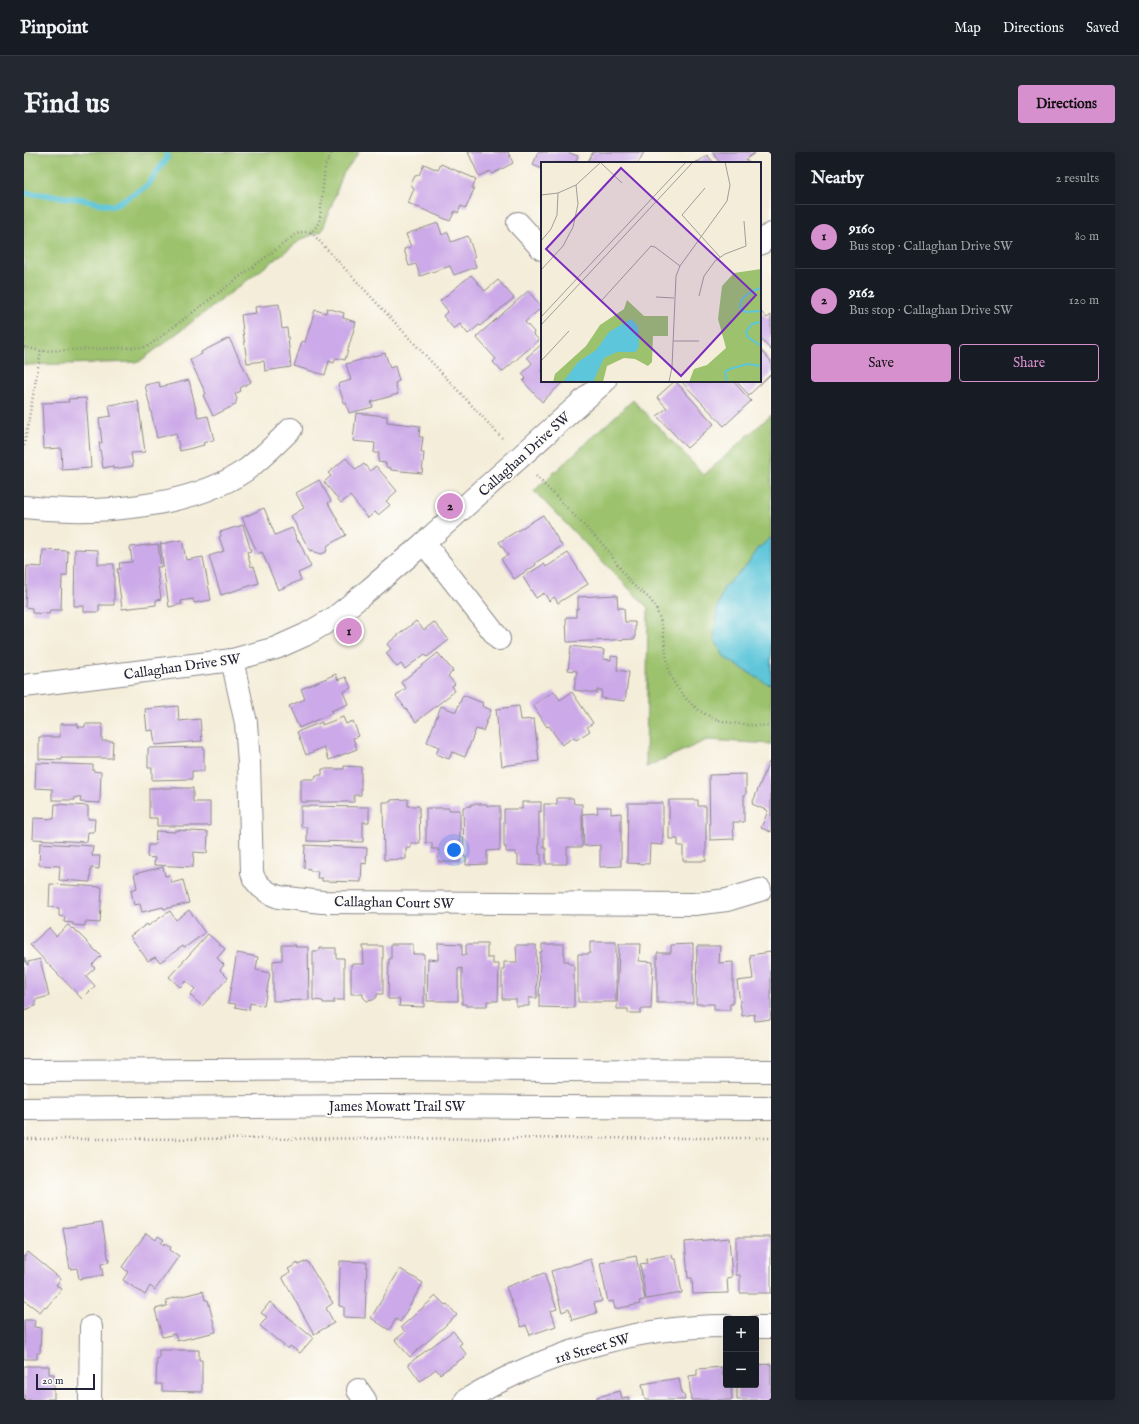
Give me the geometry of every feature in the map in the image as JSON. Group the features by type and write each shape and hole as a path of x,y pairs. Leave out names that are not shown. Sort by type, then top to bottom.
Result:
{"street":[{"path":"518,223 541,248"},
{"path":"761,243 771,234"},
{"name":"Callaghan Drive SW","path":"24,686 232,660 276,648 305,635 334,618 424,543 604,382"},
{"path":"24,507 96,510 148,505 173,500 225,482 245,470 263,456 292,429"},
{"path":"424,543 499,639"},
{"name":"Callaghan Court SW","path":"232,660 246,723 249,763 252,872 254,879 269,893 279,897 343,903 694,904 726,900 760,890"},
{"path":"24,1071 771,1071"},
{"name":"James Mowatt Trail SW","path":"24,1109 380,1106 771,1108"},
{"name":"118 Street SW","path":"466,1400 486,1388 534,1366 591,1346 638,1334 677,1329 723,1326"},
{"path":"90,1400 91,1327"},
{"path":"759,1327 771,1327"}],"path":[{"path":"24,347 41,351 147,347 295,235 301,232 310,232 316,226 320,219 325,166 332,152"},
{"path":"310,232 502,438"},
{"path":"24,446 41,351"},
{"path":"536,476 613,556 630,582 652,601 658,612 670,674 679,690 689,702 703,713 718,721 732,724 771,726"},
{"path":"24,1139 771,1138"}],"green space":[{"path":"24,152 359,152 343,174 322,231 302,239 139,362 24,365"},
{"path":"633,400 704,475 771,415 771,744 707,740 646,767 648,608 534,491"}],"water":[{"path":"771,537 771,684 766,683 725,658 714,638 717,608 724,587 748,564 758,549"}],"building":[{"path":"468,152 508,152 513,163 492,174 490,171 479,176"},
{"path":"538,152 567,152 578,156 575,162 541,162 541,169 533,165"},
{"path":"593,152 644,152 639,162 588,162"},
{"path":"712,152 756,152 746,159 748,162 719,162"},
{"path":"707,155 713,162 698,162"},
{"path":"424,164 438,170 441,164 476,179 472,188 474,189 466,208 461,206 458,213 455,211 450,221 408,203 414,189 411,184 415,176 419,175"},
{"path":"438,223 442,235 448,232 451,242 468,236 475,257 473,258 476,267 454,275 450,266 420,276 416,264 409,266 404,249 411,247 406,234"},
{"path":"471,275 485,291 498,280 514,298 468,334 460,324 454,329 443,316 448,311 440,301"},
{"path":"528,291 541,306 541,308 525,322 539,340 502,372 493,362 496,359 476,337"},
{"path":"279,304 282,329 287,328 291,367 265,371 264,361 247,363 241,315 256,313 255,307"},
{"path":"327,308 344,313 343,318 356,322 345,360 336,358 334,363 329,361 325,375 294,366 302,341 305,342 315,310 326,313"},
{"path":"761,312 767,318 771,315 771,350 761,339"},
{"path":"229,338 251,382 240,388 241,391 235,394 237,399 235,405 213,416 203,395 206,394 190,360 202,354 201,352"},
{"path":"541,345 541,382 563,382 542,402 523,381 526,378 522,374 532,363 527,357"},
{"path":"761,350 771,361 771,374 749,395 737,382 761,382"},
{"path":"385,353 390,368 395,366 399,381 395,383 398,394 371,402 373,407 349,413 338,384 351,380 346,364"},
{"path":"189,380 198,418 208,416 214,440 203,443 204,445 180,451 176,433 157,438 145,385 159,382 160,387"},
{"path":"674,382 676,382 714,424 687,448 657,416 667,408 657,397"},
{"path":"682,382 734,382 751,401 724,426"},
{"path":"86,398 91,468 62,470 61,448 44,449 42,403 69,402 68,399"},
{"path":"138,401 145,452 131,453 133,466 113,469 113,466 103,468 99,443 102,443 99,418 111,416 109,405"},
{"path":"356,413 387,416 387,422 420,426 419,437 423,437 421,453 424,453 422,473 391,470 391,468 386,467 386,463 378,462 379,453 374,453 375,443 353,441"},
{"path":"346,458 356,470 364,464 370,471 376,466 397,491 386,501 390,505 378,515 375,512 368,518 350,496 341,503 324,482 331,476 328,473"},
{"path":"319,480 331,501 328,503 346,535 328,545 326,552 321,554 314,552 313,550 310,551 291,516 304,508 296,493"},
{"path":"264,508 275,535 292,528 311,567 298,573 301,580 278,590 262,552 258,554 242,518"},
{"path":"543,515 562,546 535,563 536,565 514,579 501,559 508,555 499,542"},
{"path":"243,525 251,551 247,552 251,567 254,566 259,583 221,595 209,556 224,551 219,537 221,536 220,532"},
{"path":"182,540 186,560 203,557 211,600 194,603 193,599 181,601 182,604 169,607 160,544"},
{"path":"158,544 161,567 157,567 161,599 156,600 156,605 122,609 117,569 120,569 119,563 132,562 130,547"},
{"path":"75,549 98,550 98,564 114,564 114,605 99,605 99,612 84,612 84,606 74,606"},
{"path":"43,550 68,551 67,576 62,576 61,610 50,610 49,614 32,613 32,608 25,607 27,566 42,567"},
{"path":"568,553 588,584 558,603 554,597 549,601 544,593 536,598 523,577 544,564 546,567"},
{"path":"617,595 618,608 624,608 625,622 635,622 635,639 567,642 566,617 576,617 578,597"},
{"path":"416,621 424,630 434,622 449,640 427,657 425,654 405,669 401,664 397,667 386,653 391,649 387,644"},
{"path":"571,646 604,650 603,659 611,660 611,656 618,657 617,670 629,672 625,701 601,698 602,690 597,690 597,693 574,690 577,671 568,670"},
{"path":"438,653 453,671 448,676 455,684 452,686 455,691 416,722 396,696 406,688 401,682"},
{"path":"336,674 338,680 346,677 351,688 343,692 348,704 299,728 289,706 305,699 301,689"},
{"path":"554,691 560,700 572,692 593,723 587,727 590,731 576,740 574,737 562,745 549,726 547,727 533,705"},
{"path":"463,695 483,703 482,706 491,710 483,731 476,729 465,757 452,752 449,759 436,754 439,747 427,742 441,706 456,712"},
{"path":"178,706 179,721 200,719 202,741 155,745 153,730 147,731 145,709"},
{"path":"519,706 521,720 534,719 539,761 502,766 496,709"},
{"path":"343,717 346,724 353,721 359,736 353,738 357,749 329,760 324,747 306,755 297,732 322,722 322,725"},
{"path":"60,724 78,724 78,727 85,727 85,724 102,724 102,741 113,741 112,758 62,758 62,760 39,759 39,737 60,737"},
{"path":"204,747 204,771 192,771 192,779 152,780 152,768 148,768 148,748"},
{"path":"769,762 771,763 771,832 761,828 768,811 752,804"},
{"path":"36,763 93,765 93,771 101,772 100,803 80,802 81,798 75,797 75,800 52,800 52,789 35,788"},
{"path":"344,766 361,767 361,795 354,795 354,802 301,802 301,779 315,779 316,775 322,775 322,769 344,769"},
{"path":"746,774 744,822 733,822 734,839 710,840 709,775"},
{"path":"149,788 193,788 193,802 210,802 210,826 157,826 157,818 149,818"},
{"path":"557,798 573,798 574,804 582,804 582,847 567,847 567,864 546,864 546,848 544,848 544,804 557,804"},
{"path":"408,799 408,806 419,806 420,843 411,843 411,848 406,848 406,859 384,860 383,802"},
{"path":"669,800 698,800 698,806 706,806 706,861 683,861 683,846 678,846 678,839 669,839"},
{"path":"522,802 541,802 541,812 539,811 539,854 541,854 541,866 518,865 518,855 516,855 516,852 506,852 506,847 504,847 504,809 522,809"},
{"path":"628,803 663,803 663,845 650,844 649,864 627,863"},
{"path":"55,804 88,806 88,819 95,819 94,832 88,832 87,842 33,839 34,818 54,819"},
{"path":"471,804 500,806 500,850 487,851 487,864 466,865 466,857 464,857 463,807 471,806"},
{"path":"301,806 369,807 369,822 363,822 363,842 307,841 307,827 301,827"},
{"path":"597,807 611,807 611,814 621,813 621,866 600,867 600,845 584,846 583,814 598,813"},
{"path":"426,808 449,808 449,810 460,810 460,862 439,862 438,849 432,849 432,843 426,843"},
{"path":"175,830 208,832 207,853 194,852 193,867 154,865 155,858 147,857 148,845 155,845 156,831 175,832"},
{"path":"40,843 93,846 92,856 100,856 99,869 91,868 90,882 59,880 60,866 39,865"},
{"path":"305,845 367,848 366,864 362,863 361,882 322,881 322,878 317,878 318,871 310,871 310,869 304,868"},
{"path":"163,867 165,876 170,875 172,883 183,880 189,903 142,912 140,904 134,905 131,890 137,888 134,874"},
{"path":"50,884 102,887 100,923 85,922 85,926 73,925 73,923 64,922 65,917 59,916 59,908 49,907"},
{"path":"189,910 205,933 184,948 183,946 160,962 155,957 148,961 130,936 170,911 176,920"},
{"path":"68,925 72,929 73,928 101,956 92,965 95,968 86,976 95,986 82,999 30,945 49,928 56,936"},
{"path":"208,934 225,949 217,958 224,965 220,970 228,978 202,1006 190,995 195,989 186,981 180,987 169,977"},
{"path":"590,942 616,942 616,1002 578,1002 578,954 590,954"},
{"path":"438,943 462,944 462,955 466,955 466,944 487,944 487,958 493,958 493,964 499,964 498,1001 487,1001 487,1006 466,1006 466,1004 462,1004 462,968 458,969 458,1001 427,1001 428,959 438,960"},
{"path":"391,944 413,944 413,954 424,954 424,1007 399,1006 400,999 388,999"},
{"path":"542,944 564,944 564,961 569,961 569,964 574,964 574,1008 539,1007 540,952 542,952"},
{"path":"619,944 640,944 639,961 653,962 651,1009 641,1009 641,1013 628,1013 628,1009 617,1009"},
{"path":"693,944 693,1003 657,1003 657,953 671,953 671,945"},
{"path":"282,945 308,947 309,1000 273,1001 273,961 282,960"},
{"path":"516,945 536,945 537,998 529,998 529,1006 516,1006 516,999 502,999 502,969 504,969 504,962 517,962"},
{"path":"363,946 383,946 383,994 377,994 377,997 373,1000 367,1001 363,997 363,994 351,994 351,964 364,964"},
{"path":"697,946 720,946 719,963 733,962 733,1004 730,1004 730,1010 714,1010 714,1004 696,1004"},
{"path":"319,948 336,948 336,958 344,958 344,1000 334,1000 334,1003 323,1003 323,1001 313,1000 313,951 319,951"},
{"path":"771,952 771,1019 755,1021 754,1014 742,1016 737,981 753,979 750,955"},
{"path":"237,953 258,957 256,970 270,973 264,1006 250,1003 249,1010 235,1007 236,1004 228,1003"},
{"path":"24,957 27,965 28,962 40,959 49,996 35,1000 36,1006 24,1010"},
{"path":"102,1222 109,1262 101,1264 103,1275 79,1279 77,1268 70,1269 63,1228"},
{"path":"146,1233 156,1240 158,1236 164,1240 161,1243 164,1245 165,1243 171,1247 170,1250 179,1256 155,1290 150,1286 145,1295 123,1280 128,1272 122,1267"},
{"path":"736,1237 771,1237 771,1293 740,1293 740,1275 736,1275"},
{"path":"729,1238 732,1277 727,1278 728,1293 693,1294 692,1278 688,1278 685,1242"},
{"path":"28,1252 61,1279 56,1285 62,1289 46,1308 44,1307 40,1312 24,1300 24,1257"},
{"path":"672,1254 673,1259 676,1259 682,1293 646,1299 640,1264 647,1263 646,1259"},
{"path":"636,1256 645,1300 639,1301 640,1304 615,1309 613,1301 608,1302 600,1263"},
{"path":"591,1259 602,1301 594,1303 597,1313 572,1320 569,1309 562,1312 551,1271"},
{"path":"307,1261 333,1303 326,1308 334,1323 314,1334 282,1277 290,1272 288,1269 298,1263 298,1265"},
{"path":"340,1261 367,1262 365,1318 344,1317 344,1307 339,1306"},
{"path":"400,1269 423,1283 400,1322 396,1319 389,1330 371,1318"},
{"path":"544,1273 557,1309 551,1311 556,1326 530,1335 526,1325 521,1327 506,1287"},
{"path":"203,1291 205,1300 208,1300 216,1332 177,1341 175,1334 162,1337 155,1309 167,1306 166,1300"},
{"path":"436,1296 445,1305 447,1304 457,1315 410,1357 395,1340 405,1332 401,1327"},
{"path":"270,1302 313,1338 300,1353 290,1346 288,1349 260,1326 267,1317 261,1313"},
{"path":"24,1320 35,1320 34,1327 41,1328 40,1353 37,1353 37,1359 24,1359"},
{"path":"453,1331 462,1343 459,1345 467,1355 440,1374 436,1369 420,1381 408,1364"},
{"path":"159,1350 199,1350 199,1360 202,1360 202,1392 162,1391 162,1384 156,1384 157,1358 159,1358"},
{"path":"771,1364 771,1400 737,1400 737,1388 759,1388 759,1365"},
{"path":"24,1366 49,1366 49,1374 54,1374 54,1399 24,1400"},
{"path":"722,1367 723,1388 731,1388 732,1400 691,1400 689,1376 697,1375 697,1369"},
{"path":"679,1378 682,1394 684,1394 685,1400 645,1400 642,1384"},
{"path":"620,1391 622,1398 628,1397 629,1400 597,1400 597,1397"}],"waterway":[{"path":"24,192 81,199 113,206 147,186 167,158 166,152"}],"place":[{"name":"9162","path":"450,506"},
{"name":"9160","path":"349,631"}]}
